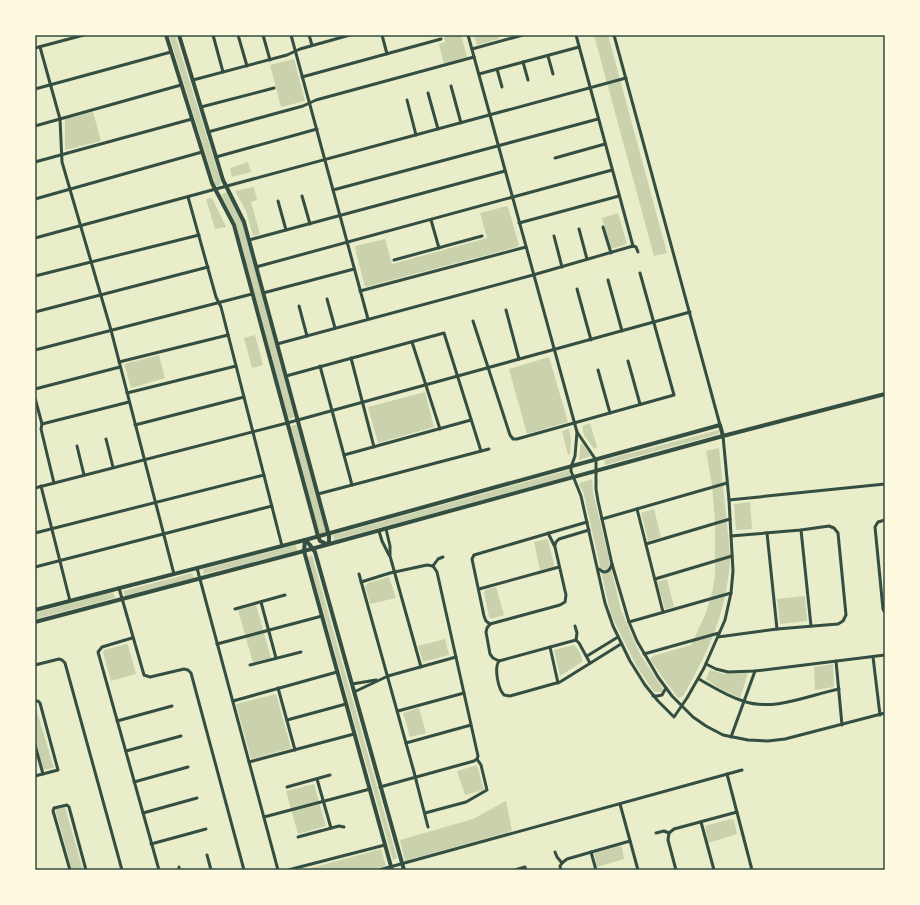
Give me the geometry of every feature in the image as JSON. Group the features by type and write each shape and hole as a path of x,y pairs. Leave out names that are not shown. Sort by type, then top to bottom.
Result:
{"street":[{"path":"35,48 84,35"},
{"path":"166,35 215,189 234,225 318,536 320,541 328,544"},
{"path":"178,35 226,186 242,217 249,240 330,540 328,544"},
{"path":"213,35 223,72"},
{"path":"238,35 246,66"},
{"path":"263,35 270,60"},
{"path":"291,35 368,319"},
{"path":"309,35 312,45"},
{"path":"193,80 287,55 335,37 350,35"},
{"path":"382,35 387,54"},
{"path":"468,35 574,423 577,432 596,460 596,494 612,564 629,622 644,654 666,688 682,706 706,726 723,735 731,737 755,740 778,740 885,714"},
{"path":"472,49 523,35"},
{"path":"576,35 633,246 637,248 638,252"},
{"path":"577,432 575,456 570,467 581,496 609,616 621,644 637,673 653,696 674,717 699,679 720,633 727,612 733,578 729,500 723,436 614,35"},
{"path":"302,77 441,39"},
{"path":"40,47 60,119 61,154 80,226 111,330 174,574"},
{"path":"479,74 579,47"},
{"path":"35,89 171,52"},
{"path":"548,56 553,74"},
{"path":"208,132 303,106 316,100 474,57"},
{"path":"523,62 528,80"},
{"path":"497,69 502,87"},
{"path":"35,238 626,78"},
{"path":"35,126 182,85"},
{"path":"451,86 461,123"},
{"path":"201,107 274,88"},
{"path":"428,93 438,129"},
{"path":"407,100 416,135"},
{"path":"35,162 192,119"},
{"path":"333,190 598,119"},
{"path":"216,157 316,130"},
{"path":"554,158 605,144"},
{"path":"35,199 202,152"},
{"path":"256,267 612,170"},
{"path":"249,240 505,171"},
{"path":"188,196 228,335 282,546"},
{"path":"302,196 310,224"},
{"path":"519,223 619,196"},
{"path":"278,201 286,230"},
{"path":"431,220 439,248"},
{"path":"603,228 611,253"},
{"path":"579,229 587,259"},
{"path":"35,276 199,235"},
{"path":"394,260 482,236"},
{"path":"554,236 562,266"},
{"path":"277,344 533,275 633,246"},
{"path":"360,291 526,247"},
{"path":"35,312 208,268"},
{"path":"263,293 354,269"},
{"path":"473,321 510,435 513,439 674,395 640,273"},
{"path":"608,280 622,331"},
{"path":"577,289 591,340"},
{"path":"35,350 252,294"},
{"path":"327,299 335,328"},
{"path":"299,306 307,336"},
{"path":"506,310 519,359"},
{"path":"35,488 287,423 690,312"},
{"path":"286,376 444,333 481,451"},
{"path":"119,362 228,335"},
{"path":"412,342 440,429"},
{"path":"351,358 374,447"},
{"path":"628,361 640,404"},
{"path":"127,394 236,366"},
{"path":"320,366 352,485"},
{"path":"35,389 120,367"},
{"path":"598,370 610,413"},
{"path":"35,622 122,598 304,552 328,544 723,436 885,394"},
{"path":"135,425 244,397"},
{"path":"35,398 42,424 40,429 54,483"},
{"path":"42,424 129,402"},
{"path":"344,455 471,420"},
{"path":"35,610 305,540 720,425"},
{"path":"106,439 113,467"},
{"path":"77,446 84,475"},
{"path":"318,494 489,449"},
{"path":"35,534 264,475"},
{"path":"602,519 727,483"},
{"path":"729,500 885,484"},
{"path":"41,486 70,601"},
{"path":"35,567 272,506"},
{"path":"637,509 663,612"},
{"path":"646,544 730,519"},
{"path":"885,520 876,523 875,529 883,609 885,613"},
{"path":"490,624 486,621 484,616 472,557 477,553 587,522"},
{"path":"718,637 777,629 838,624 843,621 846,614 838,534 834,528 829,526 731,536"},
{"path":"386,529 390,546 390,556"},
{"path":"555,547 559,538 589,530"},
{"path":"801,530 811,626"},
{"path":"379,531 382,541 390,556 421,667"},
{"path":"548,533 555,547 566,598 562,604 490,624 486,632 490,654 493,658 499,661 576,640"},
{"path":"767,533 777,629"},
{"path":"305,540 313,549 380,787 385,845 392,868"},
{"path":"305,540 304,552 370,789 381,810 404,870"},
{"path":"655,579 732,556"},
{"path":"433,566 438,560 443,558"},
{"path":"598,568 602,572 607,572 612,564"},
{"path":"361,582 427,565 433,566 437,572 478,756 477,759 481,765 487,790 466,802 424,813"},
{"path":"479,589 559,567"},
{"path":"197,568 278,870"},
{"path":"359,574 398,711 428,827"},
{"path":"119,588 132,638 142,672 145,677 150,678 184,669 191,673 244,870"},
{"path":"629,622 731,593"},
{"path":"235,609 285,595"},
{"path":"261,602 276,658"},
{"path":"217,644 322,616"},
{"path":"325,627 335,624"},
{"path":"575,626 577,633 576,640 590,663"},
{"path":"644,654 720,633"},
{"path":"586,656 618,637"},
{"path":"132,638 103,646 99,650 159,870"},
{"path":"499,661 496,668 501,691 504,695 510,696 558,683 621,644"},
{"path":"550,647 558,683"},
{"path":"250,665 301,652"},
{"path":"706,664 716,669 728,672 756,671 885,655"},
{"path":"354,692 388,676 456,657"},
{"path":"873,657 880,715"},
{"path":"35,665 58,659 65,663 122,870"},
{"path":"836,661 842,725"},
{"path":"731,737 756,671"},
{"path":"233,701 337,672"},
{"path":"699,679 744,702 764,704 782,703 839,689"},
{"path":"352,684 378,680"},
{"path":"278,688 295,750"},
{"path":"653,696 662,695 666,688"},
{"path":"398,711 464,693"},
{"path":"35,701 40,703 58,770 35,776"},
{"path":"287,720 346,704"},
{"path":"118,721 172,706"},
{"path":"406,742 471,725"},
{"path":"249,762 354,734"},
{"path":"126,751 181,736"},
{"path":"35,745 43,774"},
{"path":"380,787 416,778 477,759"},
{"path":"134,782 188,768"},
{"path":"379,870 392,868 742,770"},
{"path":"727,774 752,870"},
{"path":"287,787 330,775"},
{"path":"317,779 330,828"},
{"path":"264,817 370,789"},
{"path":"143,813 197,798"},
{"path":"620,804 638,870"},
{"path":"70,870 53,811 54,808 64,805 69,807 86,870"},
{"path":"676,870 668,840 669,833 674,829 737,812"},
{"path":"701,822 714,870"},
{"path":"298,837 339,826 344,827"},
{"path":"152,844 206,829"},
{"path":"656,833 664,831 669,833"},
{"path":"561,870 560,866 567,859 630,842"},
{"path":"288,870 385,845"},
{"path":"555,852 562,863"},
{"path":"591,852 596,870"},
{"path":"207,854 211,870"},
{"path":"515,870 526,868"}],"green space":[{"path":"169,35 175,35 221,182 220,185 217,186 215,184"},
{"path":"444,35 461,35 467,57 444,64 439,44 445,42"},
{"path":"474,35 497,35 499,39 477,45"},
{"path":"594,35 608,35 667,253 654,256"},
{"path":"294,59 305,101 281,107 270,65"},
{"path":"93,112 101,141 65,150 65,119"},
{"path":"248,162 251,172 232,177 230,168"},
{"path":"254,187 257,200 251,202 260,234 253,236 246,211 235,191"},
{"path":"227,192 242,221 294,416 289,419 236,224 221,195"},
{"path":"212,198 226,227 215,229 206,199"},
{"path":"507,206 519,245 517,247 365,287 355,248 356,246 385,239 392,264 487,238 480,213"},
{"path":"618,213 627,244 611,249 602,218"},
{"path":"255,335 263,365 252,368 244,338"},
{"path":"159,355 165,378 131,388 124,364"},
{"path":"549,357 568,422 527,434 509,369"},
{"path":"425,392 434,427 378,443 368,407"},
{"path":"590,423 597,447 594,449 584,435 582,426"},
{"path":"293,425 297,425 326,531 325,533 319,533 291,427"},
{"path":"569,429 571,440 570,454 568,455 562,431"},
{"path":"719,430 719,434 605,465 604,460"},
{"path":"581,442 591,456 579,460"},
{"path":"719,448 730,552 728,580 725,598 715,631 701,663 683,696 678,698 650,659 653,656 691,645 706,613 715,576 715,522 712,485 706,451"},
{"path":"569,470 570,476 334,540 333,535"},
{"path":"592,479 593,492 621,610 640,654 663,689 662,692 654,692 637,667 611,615 583,491 579,485 580,483"},
{"path":"750,502 752,529 736,530 734,504"},
{"path":"654,509 661,537 648,541 641,513"},
{"path":"546,539 548,540 554,564 553,567 540,570 534,542"},
{"path":"296,545 297,551 204,574 203,569"},
{"path":"312,555 397,858 393,860 308,557"},
{"path":"192,573 194,578 125,596 123,591"},
{"path":"389,577 396,598 370,604 365,586 368,583"},
{"path":"667,579 674,607 665,609 657,582"},
{"path":"496,587 504,615 491,619 489,617 484,592 487,589"},
{"path":"113,592 115,598 35,619 35,613"},
{"path":"805,596 807,621 780,624 777,599"},
{"path":"256,605 271,658 253,663 238,610"},
{"path":"445,639 449,655 423,662 418,646"},
{"path":"126,644 128,645 136,674 111,681 103,652 104,650"},
{"path":"574,645 580,653 582,662 560,676 554,650"},
{"path":"833,664 834,687 815,690 814,667"},
{"path":"710,670 724,674 748,673 740,698 719,688 706,679"},
{"path":"276,694 291,748 251,759 236,704"},
{"path":"35,705 54,768 43,770 35,739"},
{"path":"419,708 426,733 410,737 403,713"},
{"path":"477,765 484,790 465,795 457,771"},
{"path":"314,784 326,826 298,834 286,791"},
{"path":"506,801 512,831 405,861 400,840 473,819"},
{"path":"65,807 83,870 72,870 55,809"},
{"path":"730,819 734,820 737,834 708,843 705,826"},
{"path":"620,846 622,848 624,859 597,867 594,853"},
{"path":"381,849 386,866 370,870 304,870"}]}
